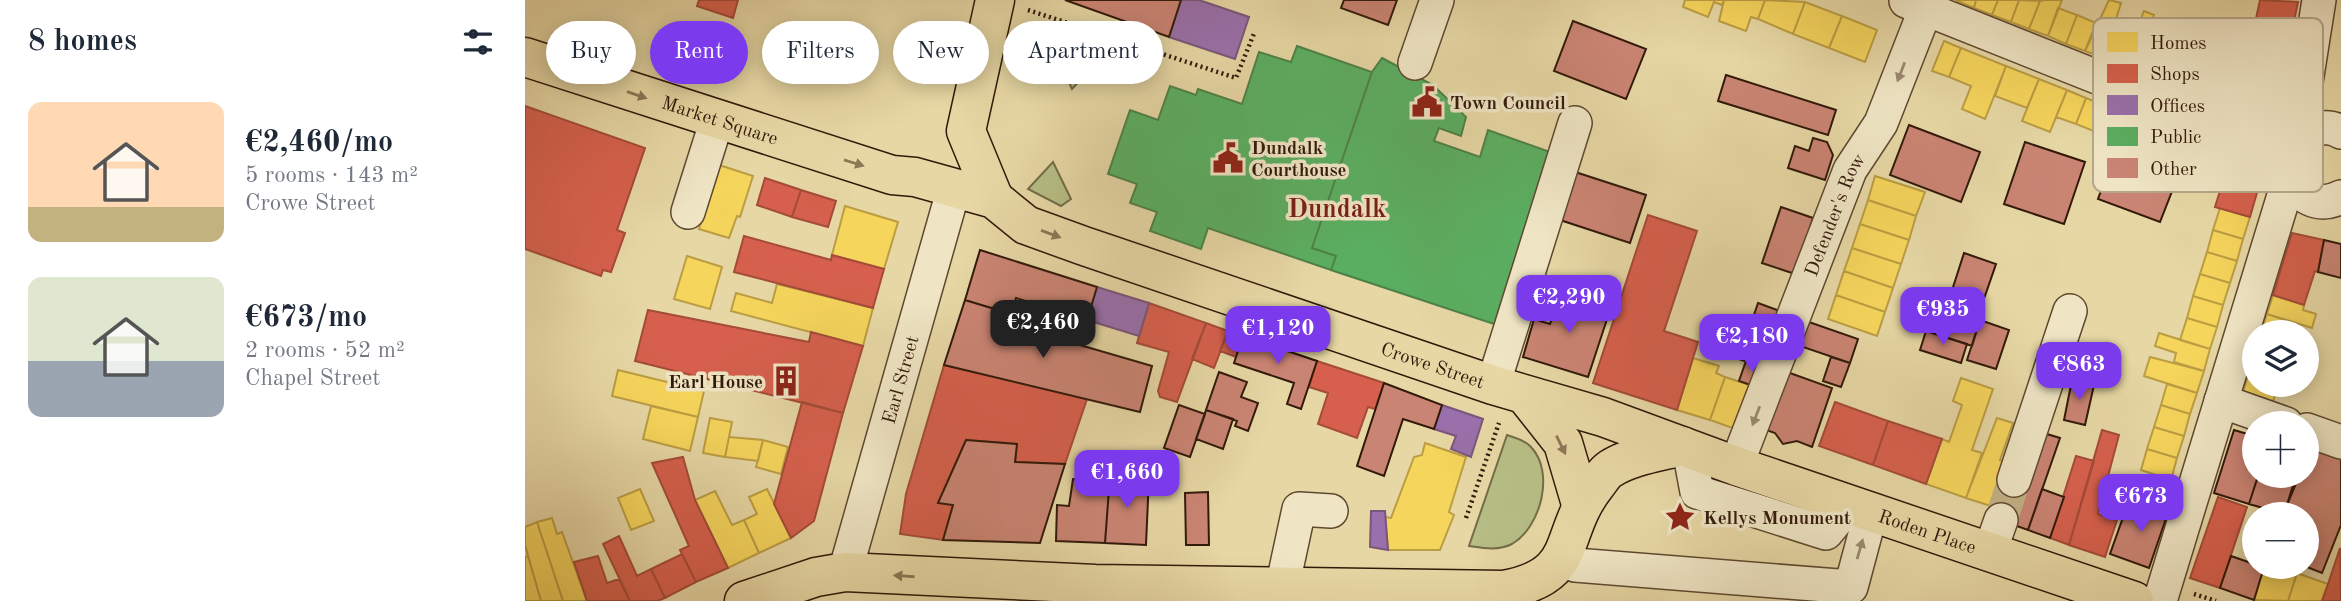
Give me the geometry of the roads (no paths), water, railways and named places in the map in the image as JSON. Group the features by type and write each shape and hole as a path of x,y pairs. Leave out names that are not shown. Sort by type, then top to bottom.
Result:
{"main road":[{"path":"915,177 941,157 966,131 1008,4"},
{"name":"Market Square","path":"525,56 892,175 915,177 994,199"},
{"path":"966,131 994,199"},
{"name":"Crowe Street","path":"994,199 1026,225 1506,398 1603,417"},
{"path":"1506,398 1563,443 1581,504"},
{"name":"Roden Place","path":"1603,417 1861,508 1996,536 2134,601"},
{"path":"744,601 816,576 845,572 945,590 1095,592 1282,588 1375,595 1504,590 1528,585 1551,574 1561,560 1581,504 1609,470 1686,448"}],"street":[{"path":"1415,63 1437,0"},
{"path":"2316,18 2319,0"},
{"path":"1915,4 2093,74"},
{"name":"Defender's Row","path":"1736,466 1850,170 1881,123 1915,4"},
{"path":"688,212 717,120"},
{"path":"1506,398 1575,123"},
{"path":"2323,128 2341,132"},
{"name":"Earl Street","path":"845,572 954,188"},
{"path":"2160,601 2284,192"},
{"path":"2298,192 2334,203"},
{"path":"2014,480 2070,311"},
{"path":"2221,401 2249,411"},
{"path":"2319,434 2341,442"},
{"path":"1686,448 1697,492 1826,533 1861,508"},
{"path":"1561,560 1575,565 1801,593 1851,586 1861,508"},
{"path":"1282,588 1299,509 1331,511"}],"tunnel":[{"path":"2001,520 2014,480"}],"place":[{"name":"Town Council","path":"1427,102"},
{"name":"Dundalk Courthouse","path":"1228,158"},
{"name":"Earl House","path":"786,381"},
{"name":"Kellys Monument","path":"1680,517"}],"district":[{"name":"Dundalk","path":"1337,208"}]}
